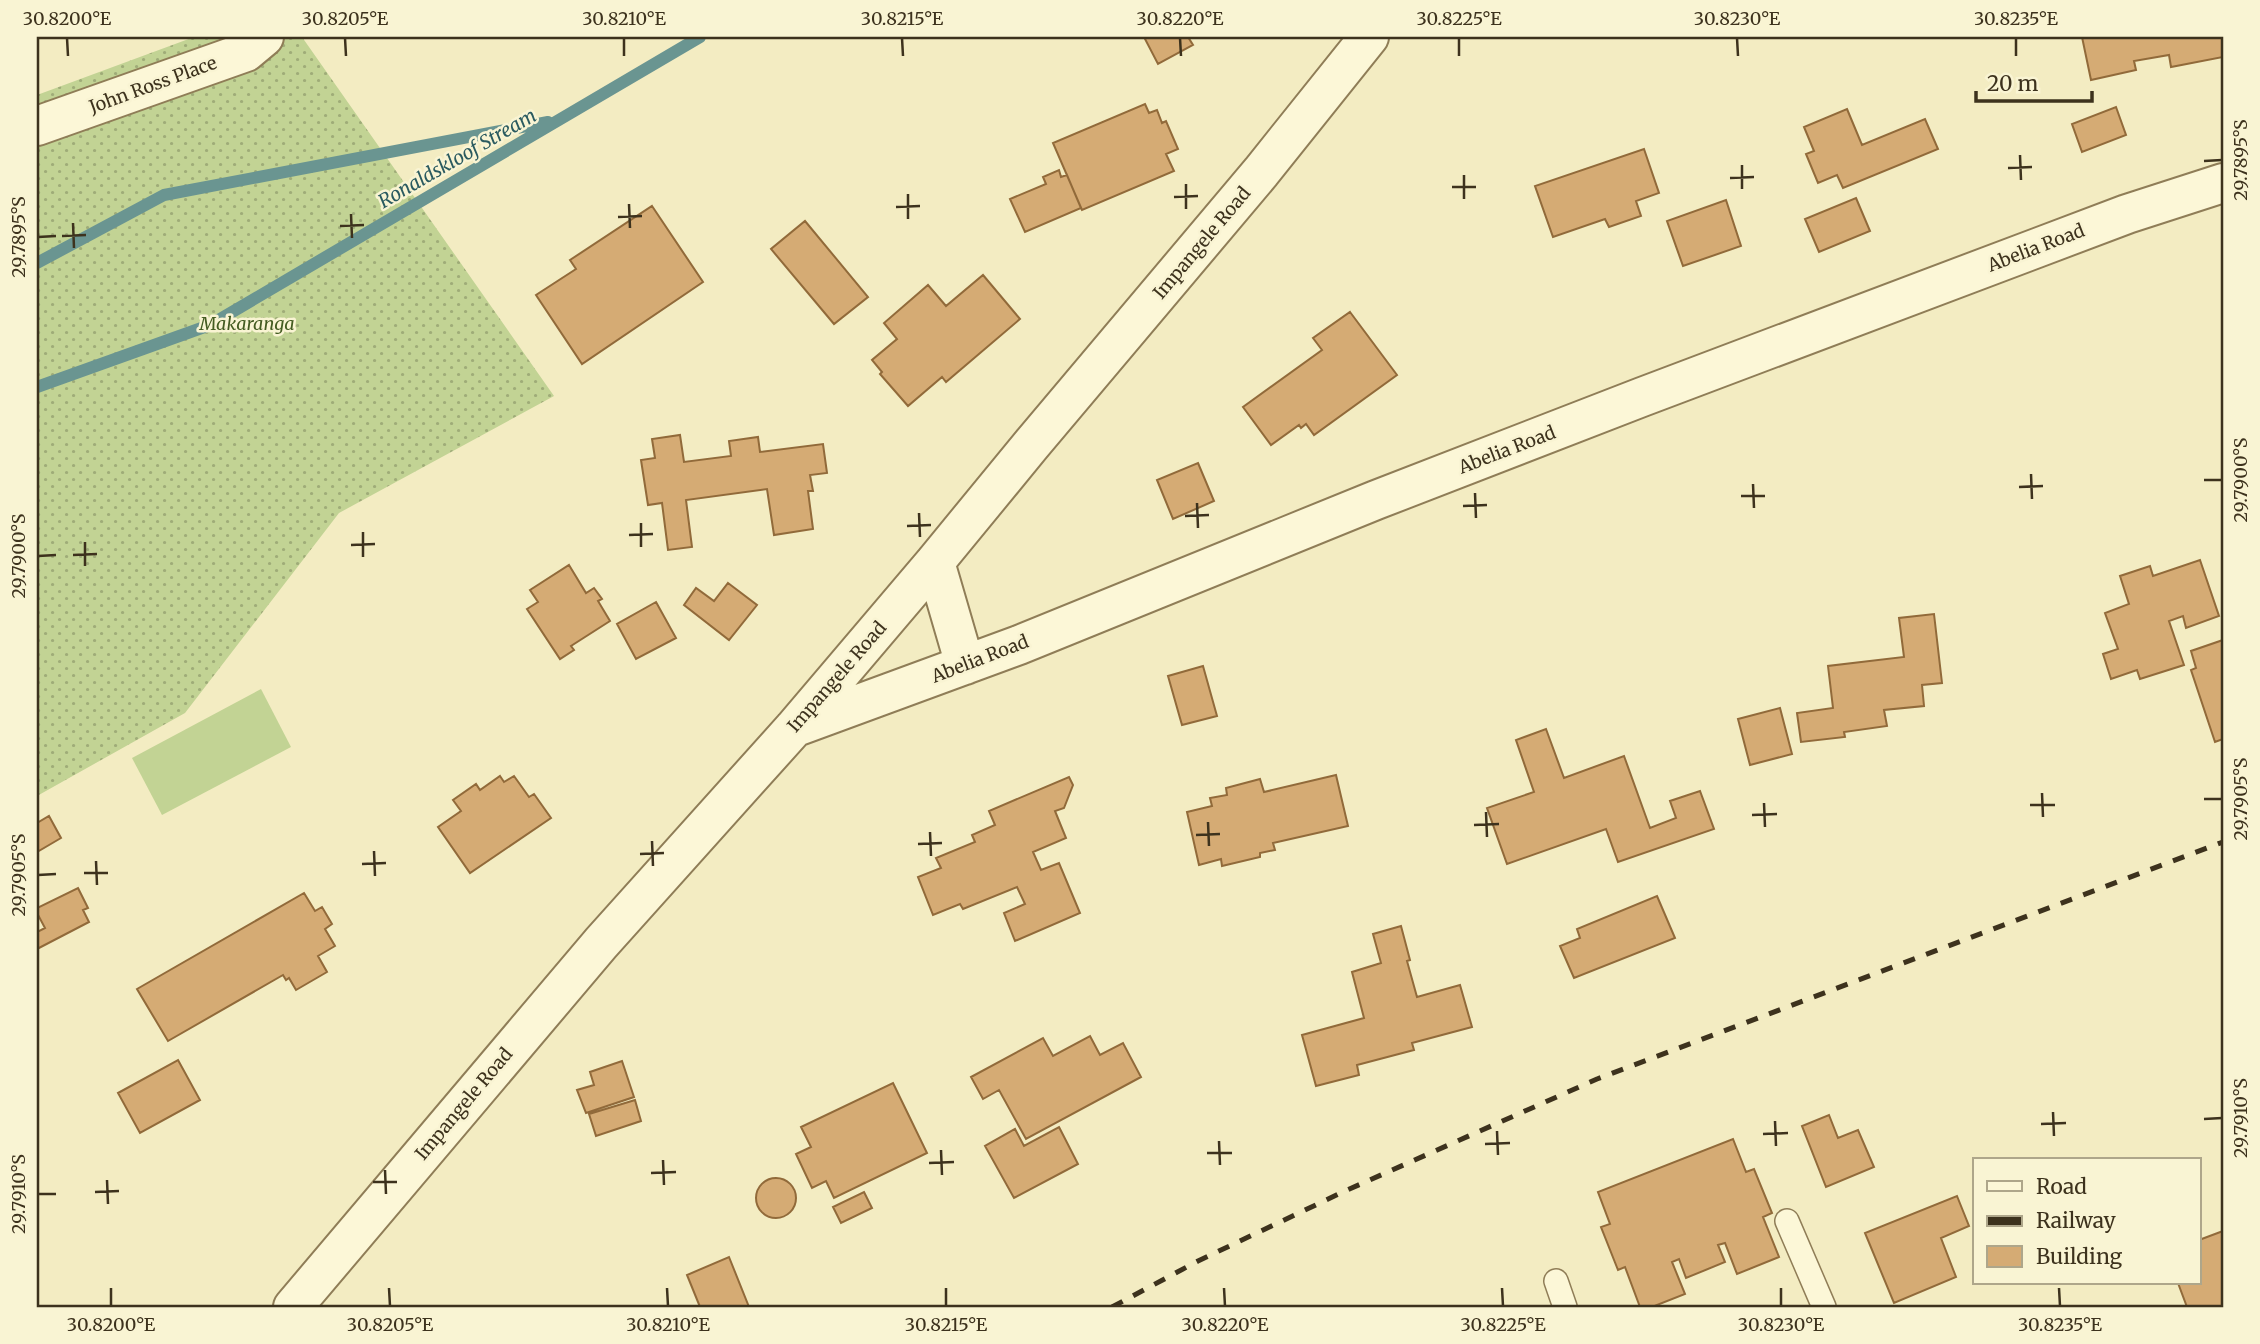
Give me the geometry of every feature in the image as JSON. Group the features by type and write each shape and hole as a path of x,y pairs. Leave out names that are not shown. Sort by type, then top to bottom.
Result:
{"street":[{"name":"John Ross Place","path":"37,126 246,52 264,37"},
{"name":"Impangele Road","path":"293,1307 601,943 794,728 935,562 1261,172 1369,37"},
{"name":"Abelia Road","path":"794,728 1019,645 1376,500 1642,397 2127,214 2223,183"},
{"path":"935,562 965,665"}],"lane":[{"path":"1787,1221 1824,1307"},
{"path":"1556,1281 1565,1307"}],"green space":[{"name":"Makaranga","path":"194,37 302,37 554,396 339,513 185,713 37,796 37,95"},
{"path":"261,689 291,747 162,815 132,758"}],"building":[{"path":"1144,37 1188,37 1193,45 1158,64"},
{"path":"2082,37 2223,37 2223,57 2171,67 2169,55 2134,61 2136,70 2091,80"},
{"path":"1145,104 1149,113 1157,110 1162,123 1166,121 1178,149 1166,154 1174,171 1082,210 1053,143"},
{"path":"2116,107 2126,135 2082,152 2072,124"},
{"path":"1847,109 1862,145 1925,119 1938,149 1843,188 1837,175 1818,183 1806,154 1814,151 1804,127"},
{"path":"1644,149 1659,193 1636,201 1641,216 1609,227 1605,219 1553,237 1535,186"},
{"path":"1059,170 1061,177 1067,175 1081,208 1025,232 1010,199 1046,184 1043,177"},
{"path":"1856,198 1870,231 1819,252 1805,219"},
{"path":"1726,200 1741,246 1683,266 1667,221"},
{"path":"652,206 703,282 582,364 536,295 576,269 570,260"},
{"path":"805,221 868,297 834,324 771,249"},
{"path":"983,275 1020,319 946,382 942,377 908,406 880,374 882,372 872,360 897,339 884,323 928,285 946,306"},
{"path":"1350,312 1397,375 1314,435 1306,424 1301,428 1299,425 1271,445 1243,407 1322,350 1313,338"},
{"path":"680,435 684,462 731,456 729,441 758,437 760,452 823,444 827,473 810,475 813,491 808,491 813,529 774,535 767,489 686,500 692,547 668,550 662,503 648,505 641,460 655,458 652,439"},
{"path":"1198,463 1214,501 1173,519 1157,480"},
{"path":"2200,560 2219,616 2186,628 2183,616 2169,621 2184,665 2140,679 2137,670 2111,679 2103,654 2118,649 2105,613 2129,604 2120,576 2150,566 2153,576"},
{"path":"569,565 586,593 594,588 602,599 598,601 610,621 571,646 574,650 560,659 527,609 538,602 530,590"},
{"path":"728,583 757,605 729,640 684,605 696,588 714,601"},
{"path":"656,602 676,638 636,659 617,624"},
{"path":"1934,614 1942,683 1922,685 1924,706 1884,710 1887,726 1844,732 1845,737 1801,742 1797,713 1833,708 1828,666 1904,657 1899,618"},
{"path":"2223,640 2223,739 2215,742 2191,670 2196,668 2191,651"},
{"path":"1203,666 1217,716 1182,725 1168,676"},
{"path":"1780,708 1792,754 1750,765 1738,719"},
{"path":"1546,729 1564,778 1624,756 1650,828 1676,818 1670,801 1700,791 1714,829 1618,862 1606,829 1507,864 1487,808 1534,792 1516,740"},
{"path":"1336,775 1348,826 1273,843 1275,850 1260,853 1260,857 1222,866 1221,859 1199,865 1187,812 1212,806 1210,798 1227,795 1226,788 1260,779 1264,792"},
{"path":"500,776 504,782 514,776 529,797 534,794 551,818 470,873 438,827 461,811 453,800 476,784 480,790"},
{"path":"1069,777 1073,785 1064,808 1055,811 1066,838 1033,852 1041,870 1059,863 1080,913 1015,941 1004,913 1025,904 1017,887 963,909 960,904 933,915 918,877 941,868 936,858 975,842 972,835 995,825 989,811"},
{"path":"49,816 61,838 37,852 37,823"},
{"path":"78,888 88,908 83,910 89,922 37,949 37,932 45,928 37,908"},
{"path":"304,893 315,911 322,907 332,924 325,929 335,946 318,956 327,972 296,990 289,978 286,980 283,975 168,1041 137,989"},
{"path":"1657,896 1675,938 1574,978 1560,946 1580,938 1577,929"},
{"path":"1401,926 1417,997 1460,985 1472,1027 1412,1043 1414,1050 1357,1065 1359,1075 1316,1086 1302,1035 1364,1018 1352,972 1381,963 1373,934"},
{"path":"1090,1036 1100,1055 1123,1043 1141,1077 1026,1139 999,1090 983,1099 971,1077 1043,1038 1053,1056"},
{"path":"178,1060 200,1100 140,1133 118,1093"},
{"path":"622,1061 634,1097 586,1113 577,1090 594,1085 590,1072"},
{"path":"893,1083 927,1153 834,1198 826,1181 812,1188 796,1154 811,1147 801,1127"},
{"path":"635,1100 641,1121 596,1136 589,1114"},
{"path":"1829,1115 1838,1138 1858,1130 1874,1167 1826,1187 1802,1126"},
{"path":"1059,1127 1078,1164 1014,1198 985,1146 1015,1129 1024,1146"},
{"path":"1733,1139 1746,1172 1754,1169 1772,1213 1763,1217 1779,1257 1737,1274 1725,1243 1718,1245 1725,1262 1686,1278 1679,1259 1672,1262 1685,1294 1652,1307 1640,1307 1625,1267 1618,1270 1601,1227 1610,1224 1598,1192"},
{"path":"776,1178 784,1179 790,1184 795,1190 795,1206 790,1212 784,1217 776,1218 768,1217 762,1212 757,1206 756,1198 757,1190 762,1184 768,1179"},
{"path":"864,1192 872,1208 841,1223 833,1207"},
{"path":"1957,1196 1969,1226 1941,1238 1956,1277 1894,1303 1865,1233"},
{"path":"2223,1231 2223,1307 2187,1307 2178,1284 2200,1284 2200,1240"},
{"path":"729,1257 749,1307 700,1307 687,1275"}],"waterway":[{"name":"Ronaldskloof Stream","path":"37,387 210,325 700,37"},
{"path":"37,263 164,195 548,122"}],"railway":[{"path":"1112,1307 1198,1261 1345,1191 1597,1079 2223,842"}]}
